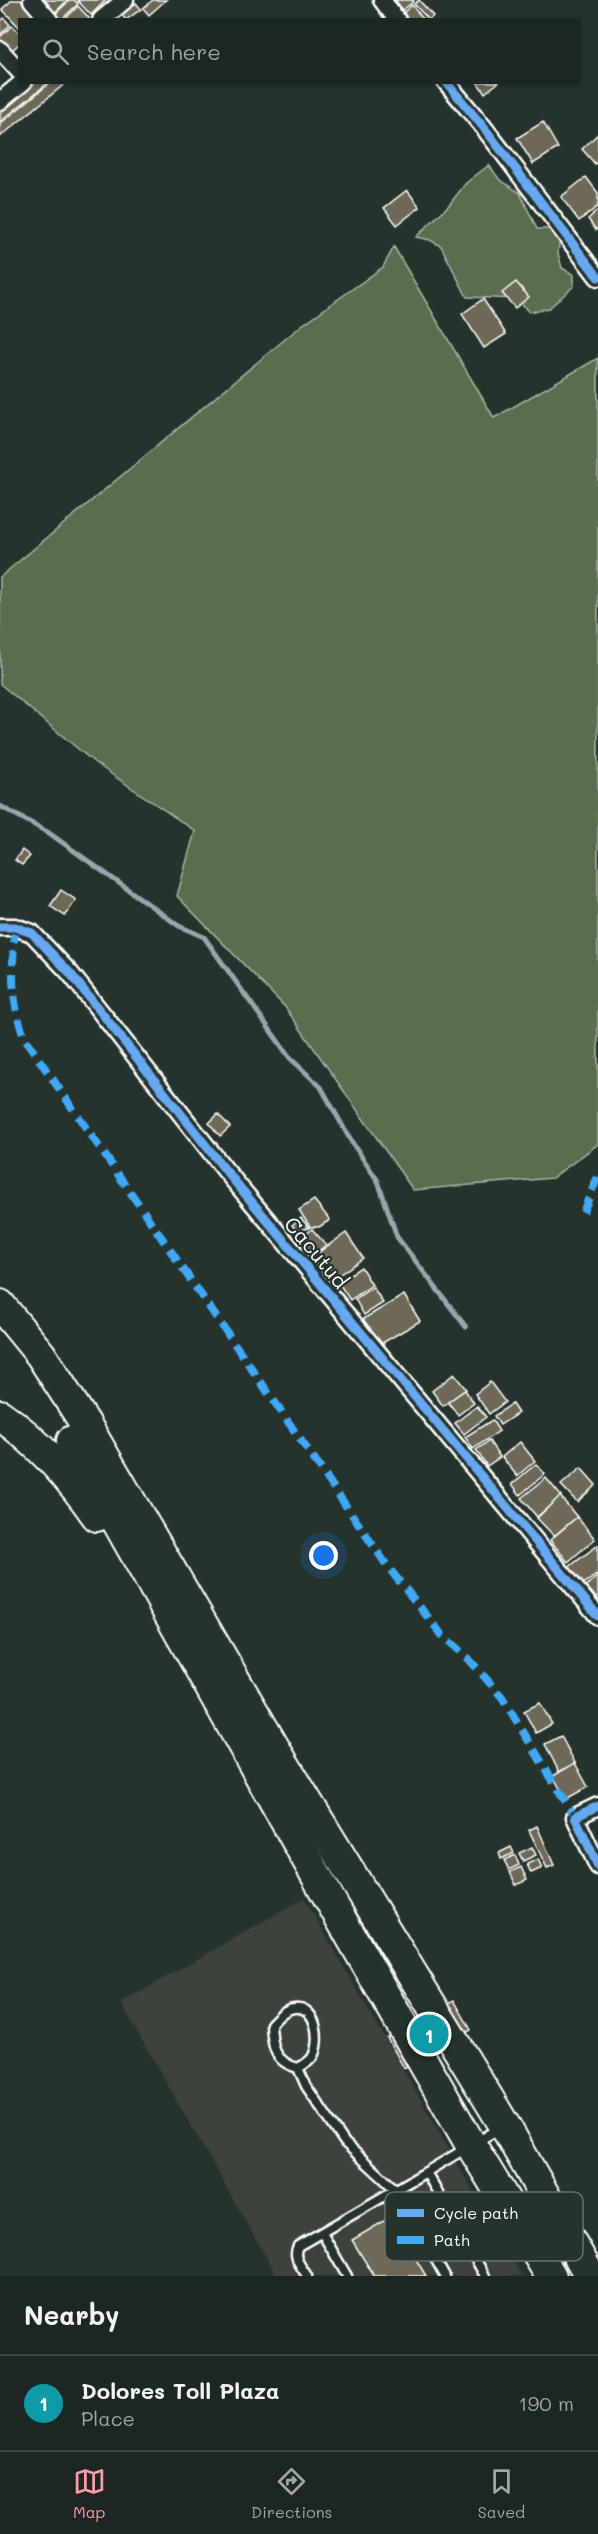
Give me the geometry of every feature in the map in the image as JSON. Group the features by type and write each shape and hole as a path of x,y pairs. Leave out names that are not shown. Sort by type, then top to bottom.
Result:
{"highway":[{"path":"0,1305 41,1355 86,1425 279,1756 505,2126 542,2192"},
{"path":"0,1337 39,1387 61,1423 152,1580 210,1689 500,2192"},
{"path":"0,1414 39,1447 81,1494 210,1689"},
{"path":"542,2261 551,2276"},
{"path":"582,2261 590,2276"}],"street":[{"path":"32,0 47,18"},
{"path":"382,0 396,18"},
{"path":"103,18 122,1"},
{"path":"0,50 18,70"},
{"path":"0,101 21,84"},
{"path":"448,84 485,129 598,277"},
{"name":"Cacutud","path":"0,927 15,927 32,933 70,973 226,1171 598,1616"},
{"path":"598,1806 575,1817 598,1866"}],"lane":[{"path":"298,2068 312,2057 317,2043 315,2023 306,2010 295,2007 284,2011 271,2024 272,2045 280,2060 298,2068 306,2086 345,2143 396,2190"},
{"path":"393,2192 505,2126"},
{"path":"426,2172 438,2192"},
{"path":"307,2276 296,2258 298,2246 385,2197"},
{"path":"322,2234 346,2276"},
{"path":"436,2261 445,2276"},
{"path":"477,2261 486,2276"}],"shaded area":[{"path":"304,1898 474,2192 385,2192 385,2261 513,2261 522,2276 277,2276 121,2003"}],"green space":[{"path":"489,165 499,179 520,193 537,229 550,229 560,236 558,253 562,268 574,275 574,286 549,308 530,312 517,299 467,297 441,246 430,240 416,237 449,205 466,183"},
{"path":"394,247 494,418 598,358 598,1144 552,1178 413,1190 285,1007 177,896 195,831 95,763 0,684 0,577 302,325 383,267"}],"building":[{"path":"12,0 21,0 36,16 18,18 18,26 2,9"},
{"path":"41,0 68,0 52,15"},
{"path":"70,0 78,4 63,18 53,16"},
{"path":"77,0 104,0 105,1 91,15"},
{"path":"153,0 166,0 149,15 143,8"},
{"path":"395,0 413,0 414,1 403,10"},
{"path":"419,0 433,16 427,18 414,4"},
{"path":"136,3 141,9 129,18 122,15"},
{"path":"412,5 422,18 407,18 403,13"},
{"path":"78,6 89,18 66,18"},
{"path":"4,18 10,25 0,35 0,22"},
{"path":"12,26 18,31 18,45 7,55 0,47 0,37"},
{"path":"34,84 47,84 0,122 0,113"},
{"path":"49,84 65,84 0,137 0,124"},
{"path":"478,84 496,84 485,93"},
{"path":"543,122 558,148 533,164 517,138"},
{"path":"598,134 598,161 595,164 582,149"},
{"path":"586,177 598,193 598,206 579,221 561,197"},
{"path":"407,190 420,207 397,225 384,208"},
{"path":"598,210 598,228 596,230 588,219"},
{"path":"516,282 529,297 515,308 502,293"},
{"path":"483,299 506,334 484,348 462,314"},
{"path":"22,850 30,856 22,865 15,860"},
{"path":"61,890 76,900 65,916 50,906"},
{"path":"218,1114 230,1127 220,1136 209,1123"},
{"path":"314,1200 330,1220 319,1227 310,1227 299,1210"},
{"path":"301,1218 309,1228 297,1231 292,1225"},
{"path":"312,1229 326,1245 309,1259 296,1242"},
{"path":"346,1233 363,1258 336,1277 319,1252"},
{"path":"361,1267 372,1285 350,1300 338,1282"},
{"path":"373,1287 383,1303 364,1315 355,1299"},
{"path":"404,1295 420,1321 379,1345 363,1319"},
{"path":"454,1374 466,1389 443,1406 432,1391"},
{"path":"490,1382 505,1402 489,1414 475,1394"},
{"path":"465,1390 474,1403 458,1415 448,1402"},
{"path":"512,1404 518,1413 500,1425 494,1416"},
{"path":"477,1406 486,1417 464,1434 455,1423"},
{"path":"492,1420 499,1431 473,1449 465,1437"},
{"path":"489,1441 500,1457 487,1466 476,1450"},
{"path":"520,1442 535,1461 517,1476 502,1457"},
{"path":"536,1464 545,1474 520,1495 512,1484"},
{"path":"581,1468 596,1485 577,1502 561,1485"},
{"path":"546,1478 561,1496 537,1517 521,1498"},
{"path":"560,1496 577,1517 554,1536 537,1518"},
{"path":"577,1517 595,1539 568,1562 550,1540"},
{"path":"598,1545 598,1574 582,1585 569,1567"},
{"path":"598,1576 598,1600 586,1586"},
{"path":"540,1703 552,1724 536,1733 524,1711"},
{"path":"561,1736 575,1763 559,1772 545,1744"},
{"path":"575,1763 588,1787 566,1799 553,1776"},
{"path":"537,1826 554,1865 547,1868 529,1830"},
{"path":"511,1847 514,1853 501,1859 499,1853"},
{"path":"532,1847 536,1855 523,1861 519,1853"},
{"path":"515,1855 519,1865 509,1870 504,1860"},
{"path":"538,1859 542,1868 531,1873 527,1864"},
{"path":"521,1867 527,1880 516,1885 510,1872"},
{"path":"454,2000 471,2030 404,2068 387,2038"},
{"path":"385,2221 385,2261 417,2261 426,2276 374,2276 352,2240"}],"waterway":[{"path":"0,806 49,833 179,926 204,937 290,1058 321,1087 351,1141 378,1181 397,1237 466,1327"}],"marked path":[{"path":"15,927 14,997 25,1039 388,1567 442,1635 468,1658 502,1697 575,1817"},
{"path":"583,1212 598,1176"}],"cycle path":[{"path":"448,84 485,129 598,277"},
{"path":"0,927 15,927 32,933 70,973 226,1171 598,1616"},
{"path":"598,1806 575,1817 598,1866"}],"place":[{"name":"Dolores Toll Plaza","path":"429,2034"}]}
